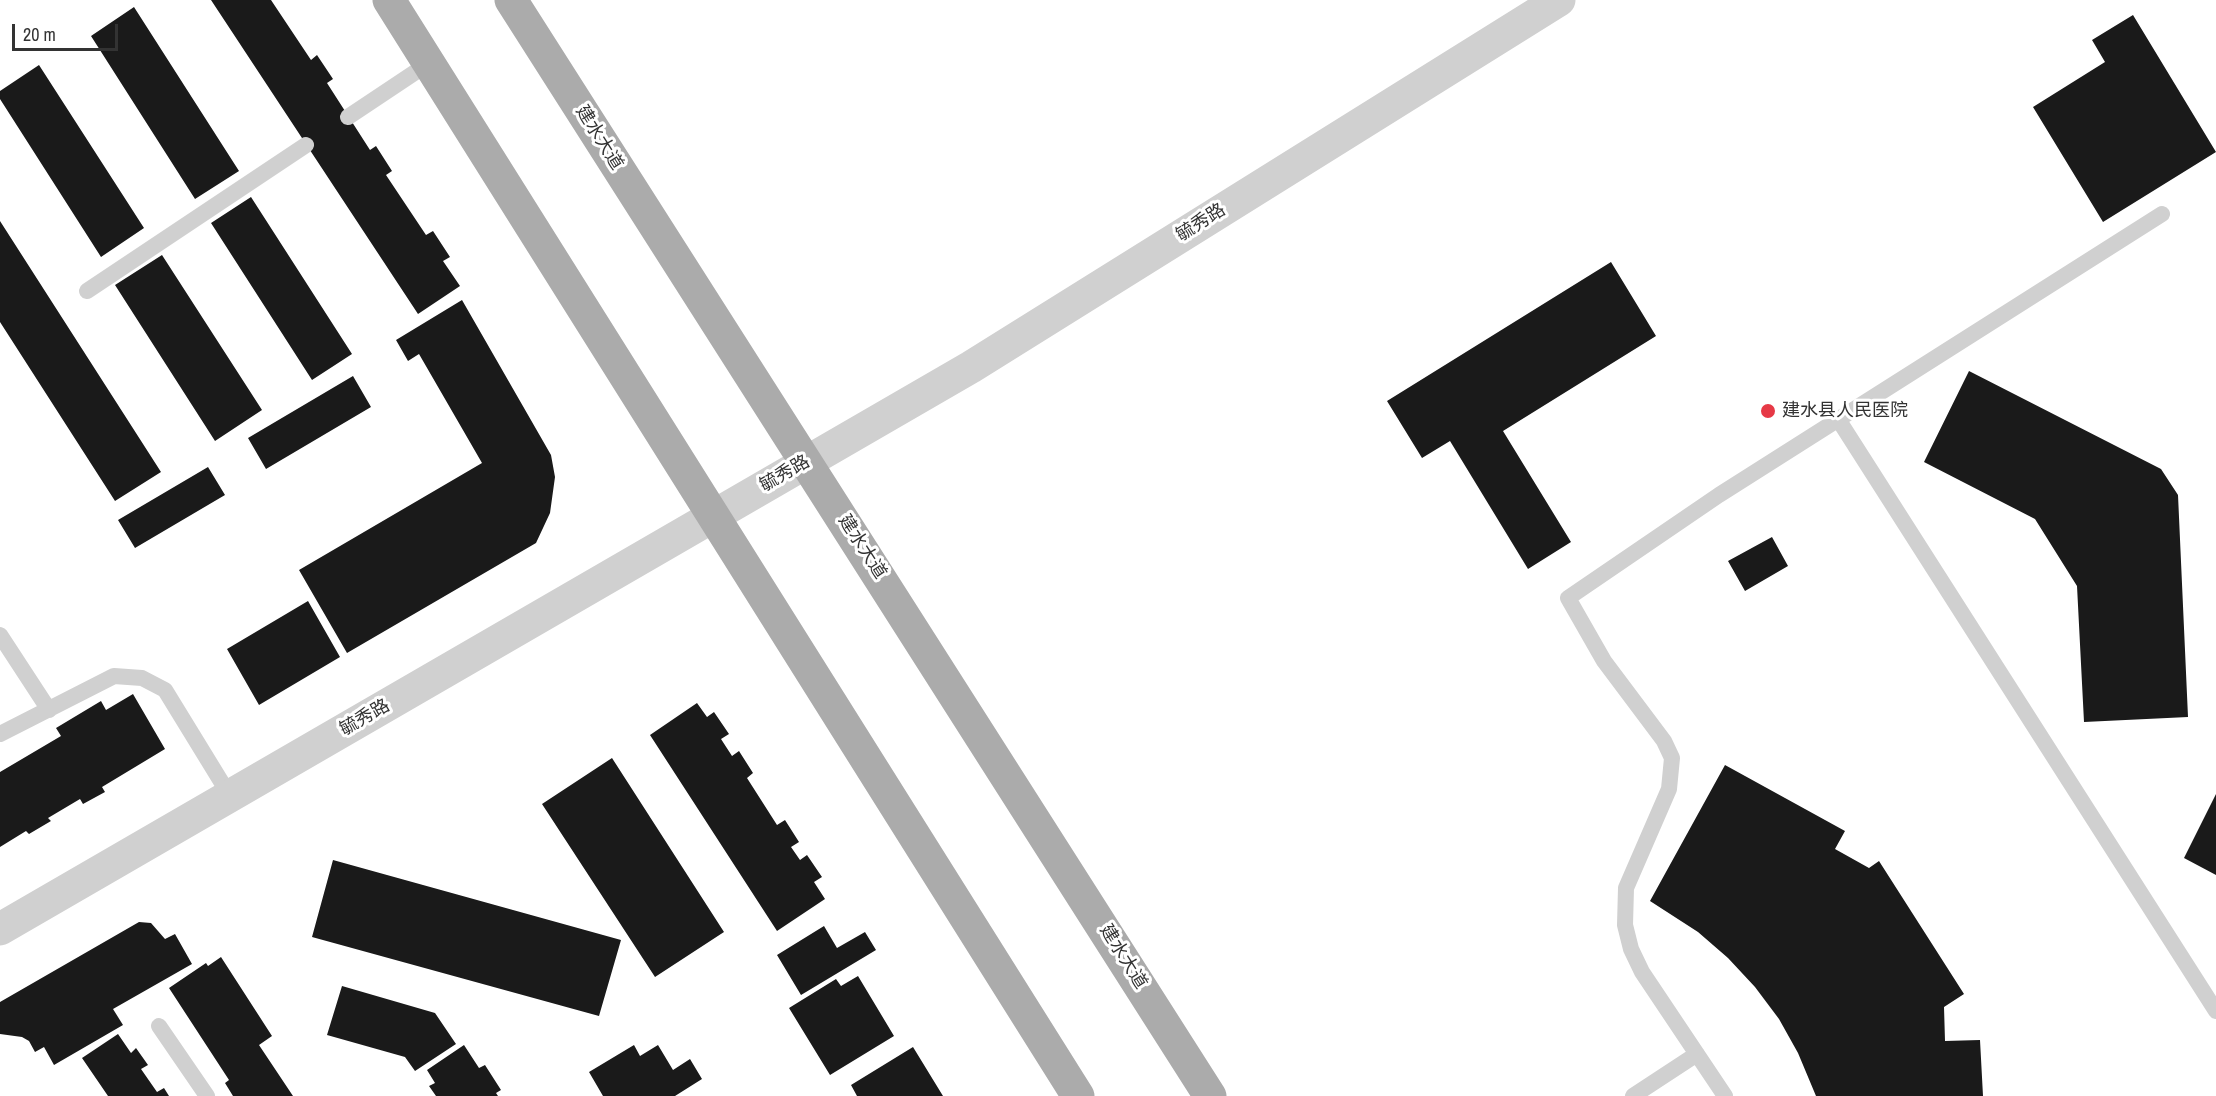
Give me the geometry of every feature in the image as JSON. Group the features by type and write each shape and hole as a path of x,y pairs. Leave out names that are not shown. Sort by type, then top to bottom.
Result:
{"main road":[{"path":"389,0 1078,1096"},
{"name":"建水大道","path":"511,0 1210,1096"}],"street":[{"name":"毓秀路","path":"0,929 970,367 1559,0"}],"lane":[{"path":"348,117 429,63"},
{"path":"87,291 306,145"},
{"path":"1725,1096 1642,972 1631,949 1625,925 1626,888 1669,789 1671,758 1664,741 1604,661 1568,598 1719,495 2162,214"},
{"path":"1838,419 2216,1011"},
{"path":"0,635 49,710"},
{"path":"0,735 114,676 135,677 155,683 165,690 230,796"},
{"path":"159,1026 207,1096"},
{"path":"1166,1026 1191,1096"},
{"path":"1633,1096 1697,1054"}],"building":[{"path":"211,0 271,0 311,60 317,55 333,79 327,83 370,150 376,146 392,171 386,175 426,235 433,231 450,257 443,261 460,286 418,314"},
{"path":"134,7 239,171 195,199 91,36"},
{"path":"2133,15 2216,152 2103,222 2033,107 2105,62 2092,40"},
{"path":"39,65 144,228 101,257 0,99 0,91"},
{"path":"251,197 352,354 312,380 211,223"},
{"path":"0,221 161,472 115,501 0,322"},
{"path":"162,255 262,410 215,441 115,285"},
{"path":"1611,262 1656,336 1503,431 1571,542 1528,569 1450,441 1422,458 1387,401"},
{"path":"462,300 551,455 555,477 550,513 536,543 347,653 299,570 482,463 419,354 408,361 396,340"},
{"path":"1969,371 2161,469 2178,495 2188,717 2084,722 2077,586 2035,519 1924,462"},
{"path":"353,376 371,407 266,469 248,438"},
{"path":"208,467 225,495 135,548 118,520"},
{"path":"1772,537 1788,566 1745,591 1728,561"},
{"path":"308,601 340,657 259,705 227,649"},
{"path":"133,694 165,749 102,787 105,792 83,804 80,799 48,818 51,821 29,834 26,831 0,847 0,772 61,736 56,728 101,701 106,710"},
{"path":"697,703 707,717 714,712 729,734 721,739 732,756 739,751 753,773 747,778 777,825 785,820 799,842 791,847 800,860 807,855 822,877 814,882 825,899 777,931 650,735"},
{"path":"612,758 724,932 655,977 542,804"},
{"path":"1725,765 1845,831 1835,849 1869,868 1879,861 1964,994 1944,1007 1945,1041 1980,1040 1983,1096 1816,1096 1798,1053 1779,1019 1755,987 1728,958 1698,932 1650,901"},
{"path":"2216,794 2216,875 2184,858"},
{"path":"333,860 621,940 599,1016 312,937"},
{"path":"139,922 151,923 165,939 175,934 192,964 113,1009 123,1025 54,1065 44,1047 35,1052 29,1041 22,1037 0,1034 0,1002"},
{"path":"824,926 837,948 865,932 876,950 801,995 777,955"},
{"path":"221,957 272,1036 259,1045 293,1096 233,1096 225,1083 229,1080 169,988 206,963 208,966"},
{"path":"858,976 894,1036 830,1075 789,1008 836,979 841,986"},
{"path":"342,986 435,1013 456,1044 415,1071 405,1057 327,1035"},
{"path":"118,1034 131,1053 136,1048 148,1065 141,1069 157,1092 164,1088 169,1096 108,1096 82,1058"},
{"path":"464,1045 479,1068 485,1065 501,1090 496,1093 498,1096 436,1096 429,1086 435,1083 427,1070"},
{"path":"634,1045 640,1056 658,1045 673,1070 690,1059 702,1079 675,1096 603,1096 589,1072"},
{"path":"913,1047 943,1096 857,1096 851,1085"}],"place":[{"name":"建水县人民医院","path":"1768,411"}]}
